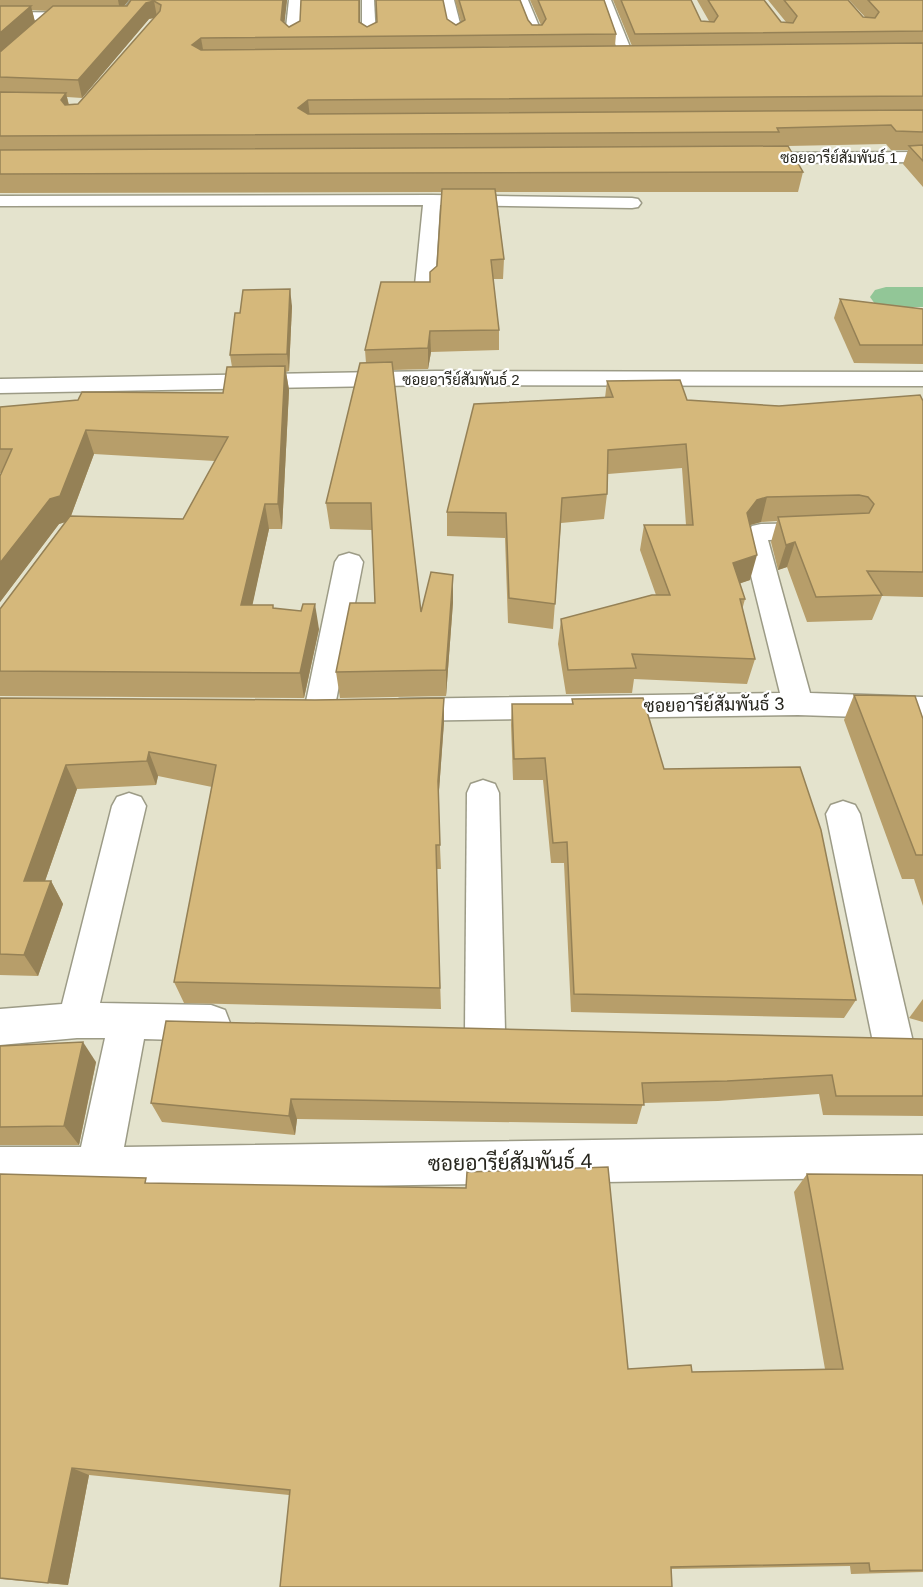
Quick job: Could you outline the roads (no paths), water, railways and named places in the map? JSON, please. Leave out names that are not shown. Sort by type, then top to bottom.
[{"type":"street","points":[[0,16],[46,22],[79,19],[130,20],[137,0]]},
{"type":"street","points":[[292,38],[295,0]]},
{"type":"street","points":[[368,0],[369,38]]},
{"type":"street","points":[[448,0],[456,35]]},
{"type":"street","points":[[522,0],[536,36]]},
{"type":"street","points":[[605,0],[627,57]]},
{"type":"street","name":"ซอยอารีย์สัมพันธ์ 1","points":[[735,158],[923,157]]},
{"type":"street","points":[[0,201],[432,200],[632,203]]},
{"type":"street","points":[[425,285],[432,200]]},
{"type":"street","name":"ซอยอารีย์สัมพันธ์ 2","points":[[0,386],[436,378],[923,379]]},
{"type":"street","points":[[798,704],[755,539],[761,532],[850,530]]},
{"type":"street","name":"ซอยอารีย์สัมพันธ์ 3","points":[[349,562],[331,711],[798,704],[923,708]]},
{"type":"street","points":[[483,793],[485,1031]]},
{"type":"street","points":[[77,1020],[129,806]]},
{"type":"street","points":[[843,814],[892,1042]]},
{"type":"street","points":[[0,1027],[77,1020],[251,1025]]},
{"type":"street","points":[[98,1169],[128,1022]]},
{"type":"street","name":"ซอยอารีย์สัมพันธ์ 4","points":[[0,1168],[98,1169],[923,1156]]},
{"type":"waterway","points":[[886,297],[923,297]]}]
